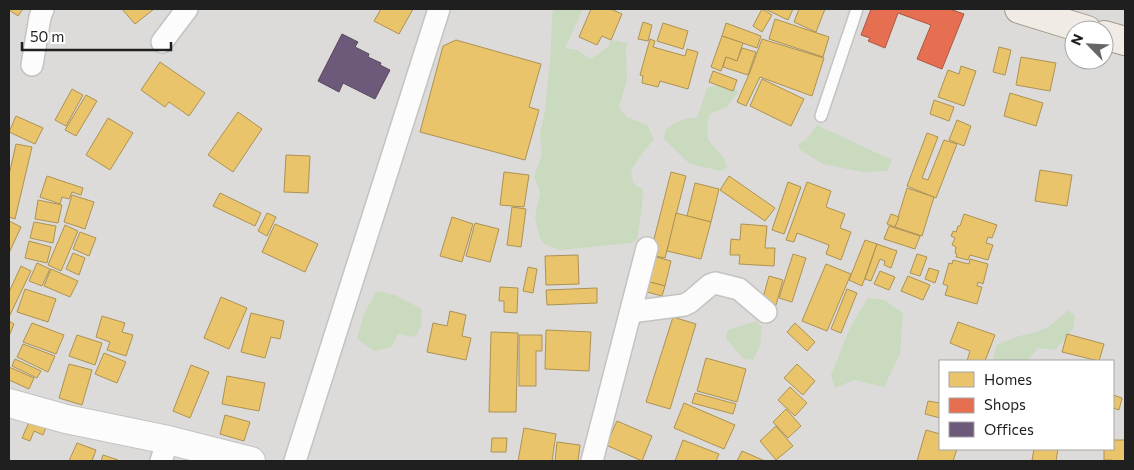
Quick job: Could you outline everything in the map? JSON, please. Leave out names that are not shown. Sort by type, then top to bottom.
[{"type":"main road","points":[[1019,9],[1064,23]]},
{"type":"street","points":[[32,65],[43,9]]},
{"type":"street","points":[[162,42],[187,9]]},
{"type":"street","points":[[294,461],[440,9]]},
{"type":"street","points":[[592,461],[647,248]]},
{"type":"street","points":[[631,312],[684,305],[715,283],[738,289],[766,312]]},
{"type":"street","points":[[9,403],[66,419],[164,451],[251,461]]},
{"type":"lane","points":[[821,116],[856,9]]},
{"type":"shaded area","points":[[9,9],[1125,9],[1125,461],[9,461]]},
{"type":"green space","points":[[554,9],[583,9],[565,48],[577,50],[591,59],[608,47],[611,40],[627,43],[627,80],[619,107],[627,117],[647,125],[654,139],[631,170],[633,183],[643,190],[637,240],[631,243],[560,250],[544,244],[540,239],[535,217],[540,192],[534,176],[542,155],[540,133],[545,112]]},
{"type":"green space","points":[[730,82],[738,92],[727,107],[710,114],[707,123],[708,140],[724,158],[727,168],[721,171],[690,164],[664,139],[665,130],[680,121],[697,118],[707,88]]},
{"type":"green space","points":[[817,125],[892,160],[887,171],[862,172],[823,164],[800,150],[798,145],[806,140]]},
{"type":"green space","points":[[377,291],[395,295],[422,309],[421,326],[415,337],[398,334],[391,347],[375,351],[357,339],[364,313]]},
{"type":"green space","points":[[868,298],[884,300],[903,313],[900,354],[884,387],[854,380],[835,388],[831,375],[850,328]]},
{"type":"green space","points":[[1069,310],[1075,317],[1073,329],[1055,350],[1038,348],[1028,360],[994,360],[993,358],[997,345],[1048,327]]},
{"type":"green space","points":[[756,321],[762,327],[760,345],[753,360],[744,359],[726,339],[728,330]]},
{"type":"building: Homes","points":[[9,9],[23,9],[18,16]]},
{"type":"building: Homes","points":[[122,9],[154,9],[135,24]]},
{"type":"building: Homes","points":[[381,9],[413,9],[399,34],[374,21]]},
{"type":"building: Homes","points":[[591,9],[611,9],[622,14],[611,40],[602,36],[597,45],[579,37]]},
{"type":"building: Homes","points":[[762,9],[772,15],[762,32],[753,26]]},
{"type":"building: Homes","points":[[765,9],[793,9],[788,20]]},
{"type":"building: Homes","points":[[799,9],[825,9],[816,32],[794,22]]},
{"type":"building: Homes","points":[[775,19],[829,37],[823,57],[769,39]]},
{"type":"building: Homes","points":[[643,22],[652,25],[648,41],[638,39]]},
{"type":"building: Homes","points":[[663,23],[688,31],[683,49],[657,41]]},
{"type":"building: Homes","points":[[726,23],[761,36],[757,48],[722,36]]},
{"type":"building: Homes","points":[[722,36],[743,43],[737,61],[726,57],[721,71],[711,67]]},
{"type":"building: Homes","points":[[650,39],[655,41],[653,47],[685,56],[687,49],[698,52],[688,89],[660,81],[658,87],[642,83],[643,76],[640,75]]},
{"type":"building: Homes","points":[[762,39],[824,58],[812,96],[760,77],[746,106],[737,102]]},
{"type":"building: Homes","points":[[456,40],[541,64],[529,107],[539,110],[525,160],[420,132],[443,46]]},
{"type":"building: Homes","points":[[999,47],[1011,50],[1005,75],[993,72]]},
{"type":"building: Homes","points":[[742,48],[756,52],[748,75],[723,67],[726,57],[737,61]]},
{"type":"building: Homes","points":[[1021,57],[1056,63],[1050,91],[1016,85]]},
{"type":"building: Homes","points":[[160,62],[205,93],[189,116],[169,102],[165,107],[141,90]]},
{"type":"building: Homes","points":[[961,66],[976,71],[964,106],[938,97],[948,70],[959,74]]},
{"type":"building: Homes","points":[[713,71],[737,80],[733,91],[709,82]]},
{"type":"building: Homes","points":[[762,79],[804,99],[791,126],[750,106]]},
{"type":"building: Homes","points":[[72,89],[83,95],[66,126],[55,120]]},
{"type":"building: Homes","points":[[1010,93],[1043,103],[1036,126],[1004,116]]},
{"type":"building: Homes","points":[[86,95],[97,101],[76,136],[65,130]]},
{"type":"building: Homes","points":[[934,100],[954,107],[949,121],[930,114]]},
{"type":"building: Homes","points":[[238,112],[262,129],[233,172],[208,155]]},
{"type":"building: Homes","points":[[16,116],[43,128],[35,144],[9,132]]},
{"type":"building: Homes","points":[[108,118],[133,133],[110,170],[86,155]]},
{"type":"building: Homes","points":[[957,120],[971,126],[964,146],[949,140]]},
{"type":"building: Homes","points":[[927,133],[938,137],[922,178],[928,180],[944,140],[957,144],[936,198],[907,186]]},
{"type":"building: Homes","points":[[16,144],[32,147],[15,219],[9,217],[9,175]]},
{"type":"building: Homes","points":[[286,155],[310,156],[308,193],[284,192]]},
{"type":"building: Homes","points":[[1040,170],[1072,175],[1067,206],[1035,201]]},
{"type":"building: Homes","points":[[504,172],[529,175],[524,207],[500,205]]},
{"type":"building: Homes","points":[[671,172],[686,176],[665,258],[650,255]]},
{"type":"building: Homes","points":[[47,176],[83,188],[81,195],[72,192],[69,199],[62,197],[60,204],[40,197]]},
{"type":"building: Homes","points":[[729,176],[775,208],[765,221],[720,190]]},
{"type":"building: Homes","points":[[788,182],[801,187],[784,234],[772,230]]},
{"type":"building: Homes","points":[[807,182],[831,191],[826,207],[845,214],[840,228],[851,232],[841,260],[826,254],[829,245],[797,233],[794,242],[786,240]]},
{"type":"building: Homes","points":[[695,183],[719,189],[711,222],[687,216]]},
{"type":"building: Homes","points":[[907,188],[934,197],[922,236],[895,227]]},
{"type":"building: Homes","points":[[220,193],[261,213],[255,226],[213,206]]},
{"type":"building: Homes","points":[[72,195],[94,202],[85,229],[64,222]]},
{"type":"building: Homes","points":[[38,200],[62,205],[58,223],[35,219]]},
{"type":"building: Homes","points":[[512,207],[526,209],[521,247],[507,245]]},
{"type":"building: Homes","points":[[267,213],[276,217],[267,236],[258,231]]},
{"type":"building: Homes","points":[[676,213],[711,222],[701,259],[667,251]]},
{"type":"building: Homes","points":[[891,214],[899,217],[895,227],[887,224]]},
{"type":"building: Homes","points":[[964,214],[997,225],[992,238],[988,237],[986,243],[993,245],[988,260],[970,255],[968,260],[956,257],[956,247],[952,245],[955,238],[951,236],[953,231],[956,232],[958,226],[960,226]]},
{"type":"building: Homes","points":[[452,217],[473,224],[462,262],[440,256]]},
{"type":"building: Homes","points":[[9,221],[21,227],[9,253]]},
{"type":"building: Homes","points":[[34,222],[56,226],[53,243],[30,238]]},
{"type":"building: Homes","points":[[475,223],[499,229],[490,262],[466,256]]},
{"type":"building: Homes","points":[[275,224],[318,244],[305,272],[262,252]]},
{"type":"building: Homes","points":[[741,224],[767,226],[765,248],[775,248],[774,266],[739,264],[740,255],[730,255],[731,239],[740,240]]},
{"type":"building: Homes","points":[[65,225],[78,231],[61,271],[48,265]]},
{"type":"building: Homes","points":[[889,226],[920,236],[915,249],[884,239]]},
{"type":"building: Homes","points":[[80,232],[96,238],[89,256],[73,249]]},
{"type":"building: Homes","points":[[865,240],[877,244],[862,286],[849,280]]},
{"type":"building: Homes","points":[[29,241],[51,247],[47,263],[25,258]]},
{"type":"building: Homes","points":[[877,244],[897,251],[891,268],[884,265],[885,261],[880,259],[871,281],[865,279]]},
{"type":"building: Homes","points":[[73,253],[85,258],[79,275],[66,269]]},
{"type":"building: Homes","points":[[793,254],[806,258],[792,302],[779,298]]},
{"type":"building: Homes","points":[[917,254],[927,257],[920,276],[910,273]]},
{"type":"building: Homes","points":[[578,255],[579,284],[546,285],[545,256]]},
{"type":"building: Homes","points":[[649,255],[671,261],[665,286],[642,280]]},
{"type":"building: Homes","points":[[970,259],[988,264],[983,284],[978,282],[977,286],[982,287],[977,304],[945,295],[948,286],[943,284],[949,263],[952,264],[953,260],[969,264]]},
{"type":"building: Homes","points":[[37,263],[50,269],[42,286],[29,281]]},
{"type":"building: Homes","points":[[826,264],[851,274],[827,331],[802,321]]},
{"type":"building: Homes","points":[[21,266],[31,271],[9,317],[9,292]]},
{"type":"building: Homes","points":[[528,267],[537,269],[533,293],[523,291]]},
{"type":"building: Homes","points":[[929,268],[939,271],[935,283],[925,279]]},
{"type":"building: Homes","points":[[51,269],[78,281],[70,297],[44,286]]},
{"type":"building: Homes","points":[[880,271],[895,277],[889,290],[874,284]]},
{"type":"building: Homes","points":[[769,276],[783,280],[776,305],[762,301]]},
{"type":"building: Homes","points":[[908,276],[930,285],[923,300],[901,291]]},
{"type":"building: Homes","points":[[650,282],[665,286],[662,296],[647,292]]},
{"type":"building: Homes","points":[[500,287],[518,288],[517,313],[504,312],[504,301],[499,301]]},
{"type":"building: Homes","points":[[597,288],[597,303],[547,305],[546,290]]},
{"type":"building: Homes","points":[[25,289],[56,299],[48,322],[17,312]]},
{"type":"building: Homes","points":[[847,289],[857,293],[841,333],[831,329]]},
{"type":"building: Homes","points":[[221,297],[247,308],[229,349],[204,338]]},
{"type":"building: Homes","points":[[450,311],[466,315],[462,336],[471,338],[466,360],[427,352],[433,323],[447,326]]},
{"type":"building: Homes","points":[[251,313],[284,321],[280,339],[271,337],[265,358],[241,352]]},
{"type":"building: Homes","points":[[102,316],[125,323],[122,332],[133,335],[126,356],[107,350],[110,342],[96,337]]},
{"type":"building: Homes","points":[[673,317],[696,324],[670,409],[646,402]]},
{"type":"building: Homes","points":[[9,321],[14,324],[9,336]]},
{"type":"building: Homes","points":[[958,322],[995,335],[985,360],[967,360],[970,351],[950,343]]},
{"type":"building: Homes","points":[[32,323],[64,335],[56,354],[23,342]]},
{"type":"building: Homes","points":[[795,323],[815,342],[807,351],[787,332]]},
{"type":"building: Homes","points":[[546,330],[591,332],[589,371],[545,369]]},
{"type":"building: Homes","points":[[491,332],[518,333],[516,412],[489,412]]},
{"type":"building: Homes","points":[[1067,334],[1104,344],[1099,360],[1062,352]]},
{"type":"building: Homes","points":[[77,335],[102,343],[95,365],[69,356]]},
{"type":"building: Homes","points":[[519,335],[542,335],[542,351],[536,351],[536,386],[519,386]]},
{"type":"building: Homes","points":[[23,344],[55,356],[48,372],[17,357]]},
{"type":"building: Homes","points":[[104,353],[126,362],[117,383],[95,374]]},
{"type":"building: Homes","points":[[706,358],[746,369],[737,402],[697,391]]},
{"type":"building: Homes","points":[[15,359],[41,371],[37,378],[12,366]]},
{"type":"building: Homes","points":[[69,364],[92,370],[82,405],[59,398]]},
{"type":"building: Homes","points":[[797,364],[815,381],[803,395],[784,378]]},
{"type":"building: Homes","points":[[191,365],[209,372],[190,418],[173,411]]},
{"type":"building: Homes","points":[[9,367],[34,378],[29,389],[9,380]]},
{"type":"building: Homes","points":[[227,376],[265,383],[259,411],[222,404]]},
{"type":"building: Homes","points":[[790,387],[807,403],[795,416],[778,400]]},
{"type":"building: Homes","points":[[695,393],[736,404],[733,414],[692,403]]},
{"type":"building: Homes","points":[[1114,395],[1122,398],[1119,410],[1114,408]]},
{"type":"building: Homes","points":[[928,401],[939,403],[939,418],[925,414]]},
{"type":"building: Homes","points":[[684,403],[735,425],[724,449],[674,428]]},
{"type":"building: Homes","points":[[786,409],[801,426],[788,438],[773,422]]},
{"type":"building: Homes","points":[[225,415],[250,422],[244,441],[220,434]]},
{"type":"building: Homes","points":[[31,418],[47,425],[43,435],[34,431],[30,441],[22,438]]},
{"type":"building: Homes","points":[[617,421],[652,436],[642,461],[606,445]]},
{"type":"building: Homes","points":[[776,426],[793,446],[776,460],[760,441]]},
{"type":"building: Homes","points":[[524,428],[556,434],[552,461],[518,461]]},
{"type":"building: Homes","points":[[926,430],[939,434],[939,450],[957,450],[953,461],[917,461]]},
{"type":"building: Homes","points":[[492,438],[507,438],[506,452],[491,452]]},
{"type":"building: Homes","points":[[683,440],[719,454],[716,461],[675,461]]},
{"type":"building: Homes","points":[[1114,440],[1125,440],[1125,461],[1104,460],[1104,450],[1114,450]]},
{"type":"building: Homes","points":[[557,442],[580,445],[578,461],[555,461]]},
{"type":"building: Homes","points":[[77,443],[96,450],[92,461],[69,461]]},
{"type":"building: Homes","points":[[1034,450],[1058,450],[1056,461],[1032,460]]},
{"type":"building: Homes","points":[[742,451],[765,461],[737,461]]},
{"type":"building: Homes","points":[[103,455],[118,460],[118,461],[101,461]]},
{"type":"building: Shops","points":[[871,9],[950,9],[964,14],[942,69],[917,59],[931,25],[898,13],[885,48],[868,41],[870,38],[861,35]]},
{"type":"building: Offices","points":[[342,34],[358,42],[355,47],[369,54],[368,57],[390,70],[375,99],[343,83],[339,92],[318,81]]}]
